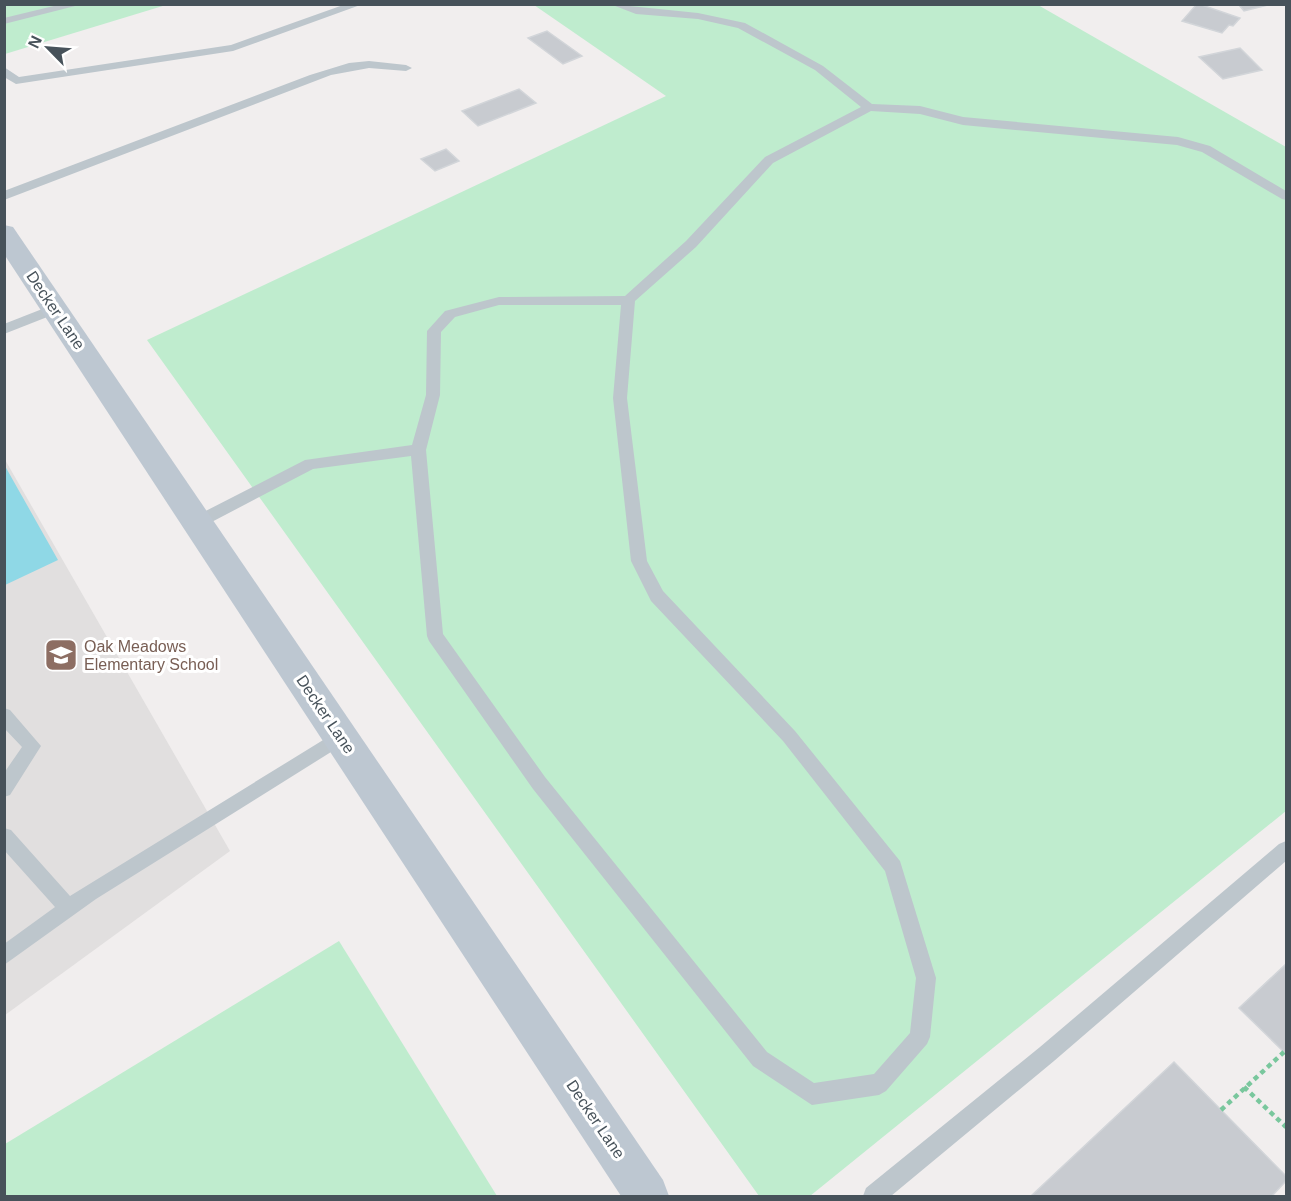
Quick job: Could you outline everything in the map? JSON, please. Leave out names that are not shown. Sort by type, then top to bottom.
[{"type":"main road","name":"Decker Lane","points":[[4,233],[647,1197]]},
{"type":"lane","points":[[4,21],[78,4]]},
{"type":"lane","points":[[4,70],[16,81],[233,48],[358,4]]},
{"type":"lane","points":[[615,4],[636,11],[698,16],[741,26],[819,68],[869,107]]},
{"type":"lane","points":[[4,196],[350,65],[376,63],[406,68]]},
{"type":"lane","points":[[628,300],[620,398],[639,561],[657,596],[789,736],[893,867],[926,978],[920,1037],[879,1084],[812,1094],[760,1059],[539,783],[435,636],[418,450],[433,395],[434,331],[450,314],[499,301],[628,300],[691,244],[769,160],[869,107],[920,110],[963,121],[1178,141],[1206,148],[1287,196]]},
{"type":"lane","points":[[4,329],[55,309]]},
{"type":"lane","points":[[198,522],[310,464],[418,450]]},
{"type":"lane","points":[[4,715],[32,746],[4,789]]},
{"type":"lane","points":[[4,956],[89,892],[341,737]]},
{"type":"lane","points":[[4,836],[68,908]]},
{"type":"lane","points":[[874,1197],[1047,1054],[1287,850]]},
{"type":"path","points":[[1221,1110],[1284,1052]]},
{"type":"path","points":[[1244,1087],[1287,1127]]},
{"type":"shaded area","name":"Oak Meadows Elementary School","points":[[4,458],[230,851],[5,1015],[4,1015]]},
{"type":"green space","points":[[5,5],[166,5],[5,54]]},
{"type":"green space","points":[[534,5],[1038,5],[1286,147],[1286,811],[810,1196],[759,1196],[147,340],[666,96]]},
{"type":"green space","points":[[339,941],[497,1196],[5,1196],[5,1144]]},
{"type":"water","points":[[5,466],[58,560],[4,585]]},
{"type":"building","points":[[1197,4],[1240,18],[1222,33],[1182,21]]},
{"type":"building","points":[[1238,4],[1272,4],[1244,11]]},
{"type":"building","points":[[547,31],[582,56],[563,64],[528,38]]},
{"type":"building","points":[[1240,48],[1262,70],[1223,79],[1199,57]]},
{"type":"building","points":[[519,89],[536,103],[478,126],[462,111]]},
{"type":"building","points":[[446,149],[459,161],[435,171],[421,159]]},
{"type":"building","points":[[1286,964],[1286,1054],[1239,1008]]},
{"type":"building","points":[[1174,1062],[1286,1176],[1286,1181],[1272,1196],[1031,1196]]},
{"type":"place","name":"Oak Meadows Elementary School","points":[[61,655]]}]
